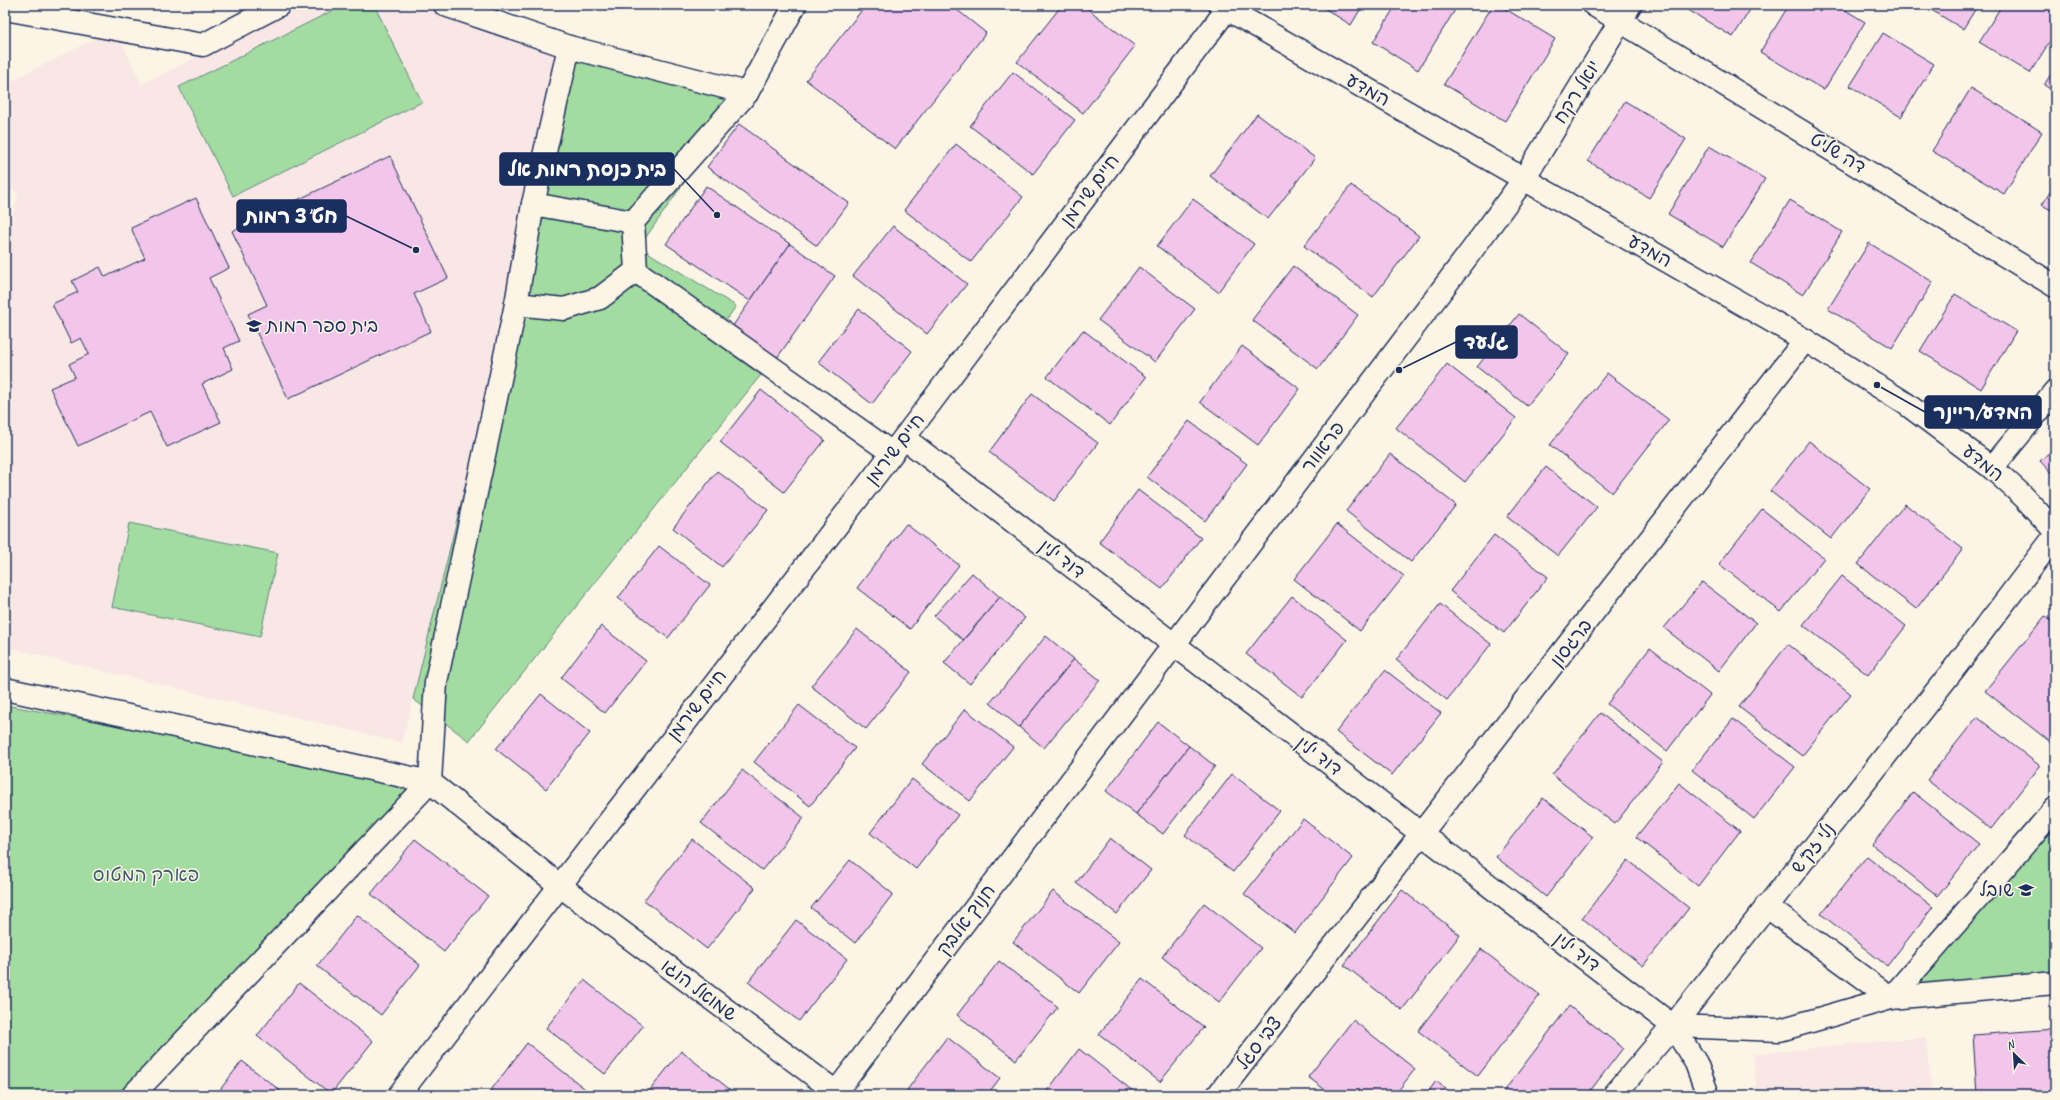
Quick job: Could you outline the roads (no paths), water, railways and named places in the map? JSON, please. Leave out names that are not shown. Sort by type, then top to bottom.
[{"type":"street","points":[[5,9],[203,45],[279,5]]},
{"type":"street","points":[[445,5],[569,47],[747,93]]},
{"type":"street","points":[[516,304],[564,309],[600,298],[636,271],[634,222],[747,93],[794,5]]},
{"type":"street","name":"דה שליט","points":[[1594,5],[1626,13],[2055,286]]},
{"type":"street","name":"המדע","points":[[1224,7],[1805,340],[1905,402],[1992,468],[2024,497],[2055,531]]},
{"type":"street","name":"חיים שירמן","points":[[399,1095],[898,446],[1224,7]]},
{"type":"street","name":"יואל רקח","points":[[1472,250],[1524,179],[1626,13]]},
{"type":"street","points":[[133,1095],[430,782],[436,682],[516,304],[533,204],[569,47]]},
{"type":"street","points":[[533,204],[634,222]]},
{"type":"street","name":"פראוור","points":[[1098,745],[1472,250]]},
{"type":"street","name":"דוד ילין","points":[[636,271],[898,446],[1174,645],[1673,1026],[1696,1063],[1708,1095]]},
{"type":"street","name":"ברגסון","points":[[1299,992],[1805,340]]},
{"type":"street","points":[[1992,468],[2055,391]]},
{"type":"street","name":"נלי זק\"ש","points":[[1614,1095],[1673,1026],[1953,670],[2055,536]]},
{"type":"street","points":[[5,689],[430,782]]},
{"type":"street","name":"חנוך אלבק","points":[[837,1094],[1098,745]]},
{"type":"street","name":"שמואל הוגו","points":[[430,782],[450,796],[559,885],[837,1094]]},
{"type":"street","points":[[1891,998],[2055,809]]},
{"type":"street","points":[[1766,906],[1891,998]]},
{"type":"street","points":[[1673,1026],[1780,1030],[1891,998],[2055,983]]},
{"type":"street","name":"צבי סגל","points":[[1218,1095],[1299,992]]},
{"type":"place","name":"בית כנסת רמות אל","points":[[717,215]]},
{"type":"place","name":"חט''צ רמות","points":[[416,250]]},
{"type":"place","name":"בית ספר רמות","points":[[254,326]]},
{"type":"place","name":"גלעד","points":[[1399,370]]},
{"type":"place","name":"המדע/ריינר","points":[[1877,385]]},
{"type":"place","name":"שובל","points":[[2026,890]]},
{"type":"park label","name":"פארק המטוס","points":[[146,875]]}]
